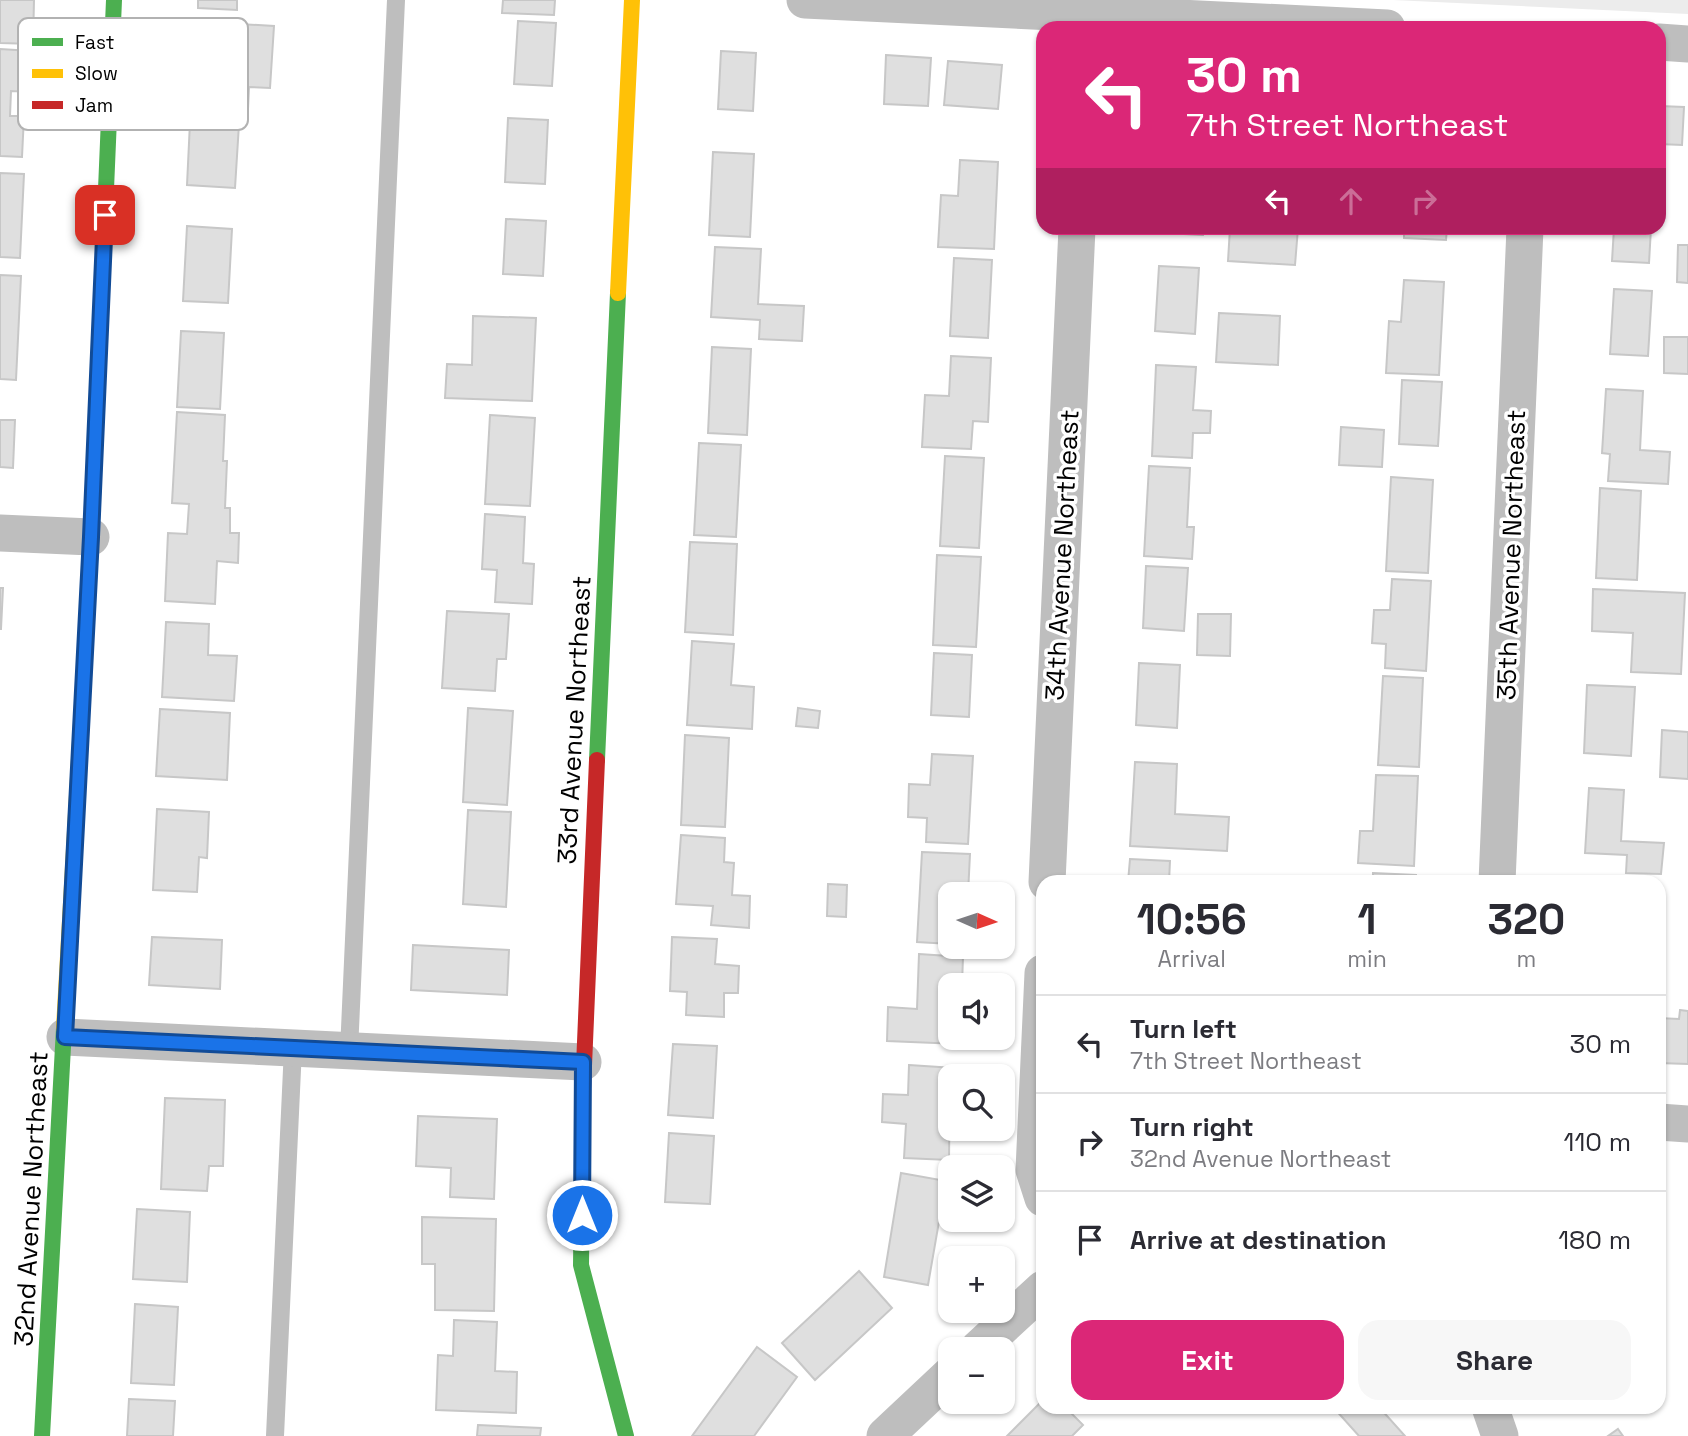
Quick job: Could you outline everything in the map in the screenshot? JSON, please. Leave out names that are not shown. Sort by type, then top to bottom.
[{"type":"street","name":"32nd Avenue Northeast","points":[[113,18],[114,0]]},
{"type":"street","name":"33rd Avenue Northeast","points":[[626,1436],[581,1265],[583,1062],[632,0]]},
{"type":"street","points":[[805,0],[1087,21]]},
{"type":"street","points":[[1666,43],[1688,44]]},
{"type":"street","name":"32nd Avenue Northeast","points":[[42,1436],[91,537],[108,130]]},
{"type":"street","name":"34th Avenue Northeast","points":[[1047,875],[1077,235]]},
{"type":"street","name":"35th Avenue Northeast","points":[[1497,875],[1525,235]]},
{"type":"street","points":[[0,533],[91,537]]},
{"type":"street","points":[[65,1037],[583,1062]]},
{"type":"street","points":[[1666,1122],[1688,1124]]},
{"type":"street","points":[[1036,1126],[1036,1176]]},
{"type":"street","points":[[991,1337],[1036,1295]]},
{"type":"street","points":[[885,1436],[938,1386]]},
{"type":"street","points":[[1492,1414],[1500,1436]]},
{"type":"lane","points":[[349,1051],[396,0]]},
{"type":"lane","points":[[275,1436],[293,1048]]},
{"type":"shaded area","points":[[1393,0],[1688,0],[1688,14]]},
{"type":"building","points":[[0,0],[34,0],[34,18],[18,18],[18,44],[0,43]]},
{"type":"building","points":[[198,0],[237,0],[237,10],[198,8]]},
{"type":"building","points":[[503,0],[555,0],[554,15],[502,13]]},
{"type":"building","points":[[518,21],[556,23],[552,86],[514,84]]},
{"type":"building","points":[[248,24],[274,26],[270,88],[249,87],[248,109]]},
{"type":"building","points":[[0,49],[18,50],[18,91],[11,91],[10,116],[18,116],[18,130],[23,130],[22,157],[0,156]]},
{"type":"building","points":[[721,51],[756,53],[753,111],[718,109]]},
{"type":"building","points":[[886,55],[931,58],[928,106],[884,104]]},
{"type":"building","points":[[948,61],[1002,65],[998,109],[944,105]]},
{"type":"building","points":[[1666,106],[1684,107],[1682,145],[1666,144]]},
{"type":"building","points":[[508,118],[548,120],[545,184],[505,182]]},
{"type":"building","points":[[190,130],[239,130],[235,188],[187,185]]},
{"type":"building","points":[[713,152],[754,154],[750,237],[709,235]]},
{"type":"building","points":[[960,160],[998,162],[994,249],[938,247],[941,195],[958,196]]},
{"type":"building","points":[[0,173],[24,174],[20,258],[0,257]]},
{"type":"building","points":[[506,219],[546,221],[543,276],[503,274]]},
{"type":"building","points":[[187,226],[232,229],[228,303],[183,301]]},
{"type":"building","points":[[1230,235],[1297,235],[1295,265],[1228,261]]},
{"type":"building","points":[[1404,235],[1446,235],[1446,240],[1404,238]]},
{"type":"building","points":[[1614,235],[1651,235],[1649,263],[1612,261]]},
{"type":"building","points":[[1678,245],[1688,245],[1688,283],[1677,282]]},
{"type":"building","points":[[715,247],[761,249],[758,304],[804,306],[802,341],[759,339],[760,320],[711,317]]},
{"type":"building","points":[[954,258],[992,260],[988,338],[950,336]]},
{"type":"building","points":[[1159,266],[1199,268],[1195,334],[1155,331]]},
{"type":"building","points":[[0,275],[21,276],[16,380],[0,379]]},
{"type":"building","points":[[1404,280],[1444,282],[1439,375],[1386,373],[1389,321],[1401,322]]},
{"type":"building","points":[[1614,289],[1652,291],[1648,356],[1610,354]]},
{"type":"building","points":[[1219,313],[1280,316],[1278,365],[1216,362]]},
{"type":"building","points":[[473,316],[536,318],[532,401],[445,398],[447,364],[472,365]]},
{"type":"building","points":[[181,331],[224,333],[220,409],[177,407]]},
{"type":"building","points":[[1664,337],[1688,337],[1688,374],[1664,373]]},
{"type":"building","points":[[712,347],[751,349],[747,435],[708,433]]},
{"type":"building","points":[[951,356],[991,358],[988,422],[973,421],[971,449],[922,447],[925,395],[949,396]]},
{"type":"building","points":[[1156,365],[1196,367],[1193,410],[1211,411],[1210,433],[1193,433],[1192,458],[1152,456]]},
{"type":"building","points":[[1402,380],[1442,382],[1438,446],[1399,444]]},
{"type":"building","points":[[1606,389],[1643,391],[1640,450],[1670,452],[1668,484],[1608,481],[1610,454],[1602,453]]},
{"type":"building","points":[[177,412],[225,415],[225,508],[230,508],[230,533],[239,533],[238,563],[217,561],[215,604],[165,601],[168,533],[187,534],[189,504],[172,503]]},
{"type":"building","points":[[490,415],[535,418],[530,506],[485,504]]},
{"type":"building","points":[[0,420],[15,420],[13,468],[0,467]]},
{"type":"building","points":[[1341,427],[1384,430],[1382,467],[1339,465]]},
{"type":"building","points":[[699,443],[741,445],[736,537],[694,535]]},
{"type":"building","points":[[945,456],[984,458],[979,548],[940,546]]},
{"type":"building","points":[[1149,466],[1190,468],[1187,527],[1194,527],[1192,559],[1144,556]]},
{"type":"building","points":[[1391,477],[1433,480],[1428,573],[1386,571]]},
{"type":"building","points":[[1600,488],[1641,491],[1637,580],[1596,578]]},
{"type":"building","points":[[485,514],[525,517],[523,563],[534,564],[532,604],[495,602],[497,570],[482,569]]},
{"type":"building","points":[[690,542],[737,544],[733,635],[685,632]]},
{"type":"building","points":[[937,555],[981,557],[976,647],[933,645]]},
{"type":"building","points":[[1146,566],[1188,568],[1184,631],[1143,628]]},
{"type":"building","points":[[1392,579],[1431,581],[1426,671],[1385,668],[1386,644],[1372,643],[1374,610],[1390,610]]},
{"type":"building","points":[[0,588],[3,588],[1,629],[0,629]]},
{"type":"building","points":[[1593,589],[1685,593],[1681,674],[1631,672],[1633,633],[1592,631]]},
{"type":"building","points":[[447,611],[509,614],[506,659],[497,659],[495,691],[442,688]]},
{"type":"building","points":[[1198,614],[1231,614],[1230,656],[1197,655]]},
{"type":"building","points":[[166,622],[209,624],[208,655],[237,656],[234,701],[162,697]]},
{"type":"building","points":[[692,641],[734,644],[731,685],[754,687],[752,729],[687,725]]},
{"type":"building","points":[[934,653],[972,655],[969,717],[931,715]]},
{"type":"building","points":[[1139,663],[1180,665],[1177,728],[1136,725]]},
{"type":"building","points":[[1383,676],[1423,678],[1419,767],[1378,765]]},
{"type":"building","points":[[1587,685],[1635,687],[1631,756],[1584,753]]},
{"type":"building","points":[[468,708],[513,711],[507,805],[463,802]]},
{"type":"building","points":[[798,708],[820,711],[818,728],[796,726]]},
{"type":"building","points":[[160,709],[230,713],[227,780],[156,776]]},
{"type":"building","points":[[1662,730],[1688,732],[1688,779],[1660,777]]},
{"type":"building","points":[[685,735],[729,738],[725,827],[681,825]]},
{"type":"building","points":[[932,754],[973,756],[968,844],[926,842],[927,818],[908,817],[909,784],[930,785]]},
{"type":"building","points":[[1135,762],[1177,764],[1175,814],[1229,817],[1227,851],[1130,846]]},
{"type":"building","points":[[1376,775],[1418,776],[1414,866],[1358,863],[1360,831],[1373,831]]},
{"type":"building","points":[[1589,788],[1624,790],[1621,841],[1664,843],[1661,874],[1626,873],[1627,855],[1585,853]]},
{"type":"building","points":[[157,809],[209,812],[207,858],[199,857],[197,892],[153,890]]},
{"type":"building","points":[[468,810],[511,812],[506,907],[463,904]]},
{"type":"building","points":[[681,835],[725,838],[724,862],[734,863],[732,895],[750,896],[749,928],[711,925],[713,906],[676,904]]},
{"type":"building","points":[[922,852],[970,854],[969,882],[938,882],[938,943],[917,942]]},
{"type":"building","points":[[1130,859],[1170,861],[1169,875],[1129,875]]},
{"type":"building","points":[[1373,873],[1416,875],[1373,875]]},
{"type":"building","points":[[828,884],[847,885],[846,917],[827,916]]},
{"type":"building","points":[[152,937],[222,940],[220,989],[149,985]]},
{"type":"building","points":[[672,937],[717,939],[715,964],[739,966],[738,993],[724,993],[724,1017],[686,1015],[687,992],[670,991]]},
{"type":"building","points":[[413,945],[509,950],[507,995],[411,990]]},
{"type":"building","points":[[919,954],[938,955],[938,959],[963,959],[962,973],[938,973],[938,1043],[887,1041],[888,1007],[917,1009]]},
{"type":"building","points":[[1680,1010],[1688,1011],[1688,1064],[1666,1063],[1666,1018],[1679,1019]]},
{"type":"building","points":[[673,1044],[717,1046],[713,1118],[668,1115]]},
{"type":"building","points":[[909,1065],[938,1067],[938,1141],[949,1141],[949,1155],[938,1155],[938,1160],[904,1158],[906,1124],[882,1122],[883,1094],[908,1095]]},
{"type":"building","points":[[165,1098],[225,1100],[223,1166],[209,1166],[207,1191],[161,1189]]},
{"type":"building","points":[[418,1116],[497,1119],[494,1199],[450,1197],[451,1168],[416,1166]]},
{"type":"building","points":[[669,1133],[714,1136],[710,1204],[665,1202]]},
{"type":"building","points":[[901,1173],[938,1180],[938,1227],[928,1285],[884,1277]]},
{"type":"building","points":[[137,1209],[190,1212],[187,1282],[133,1279]]},
{"type":"building","points":[[422,1217],[496,1219],[494,1311],[435,1310],[435,1264],[422,1264]]},
{"type":"building","points":[[859,1271],[892,1308],[815,1380],[782,1343]]},
{"type":"building","points":[[135,1304],[178,1307],[174,1385],[131,1383]]},
{"type":"building","points":[[454,1320],[497,1322],[495,1371],[517,1372],[516,1413],[436,1410],[438,1355],[453,1356]]},
{"type":"building","points":[[757,1347],[797,1377],[754,1436],[692,1436]]},
{"type":"building","points":[[129,1399],[175,1401],[173,1436],[127,1436]]},
{"type":"building","points":[[1036,1407],[1036,1414],[1072,1414],[1083,1425],[1072,1436],[1007,1436]]},
{"type":"building","points":[[1339,1414],[1385,1414],[1405,1436],[1359,1436]]},
{"type":"building","points":[[478,1425],[541,1428],[540,1436],[477,1436]]},
{"type":"building","points":[[1618,1429],[1623,1436],[1608,1436]]},
{"type":"traffic: fast","points":[[113,18],[114,0]]},
{"type":"traffic: fast","points":[[91,544],[109,130]]},
{"type":"traffic: fast","points":[[597,760],[618,293]]},
{"type":"traffic: fast","points":[[42,1436],[64,1028]]},
{"type":"traffic: fast","points":[[583,1089],[581,1265],[626,1436]]},
{"type":"traffic: slow","points":[[618,293],[632,0]]},
{"type":"traffic: slow","points":[[64,1028],[91,544]]},
{"type":"traffic: jam","points":[[583,1089],[597,760]]},
{"type":"route","points":[[105,215],[65,1037],[583,1062],[582,1215]]}]
